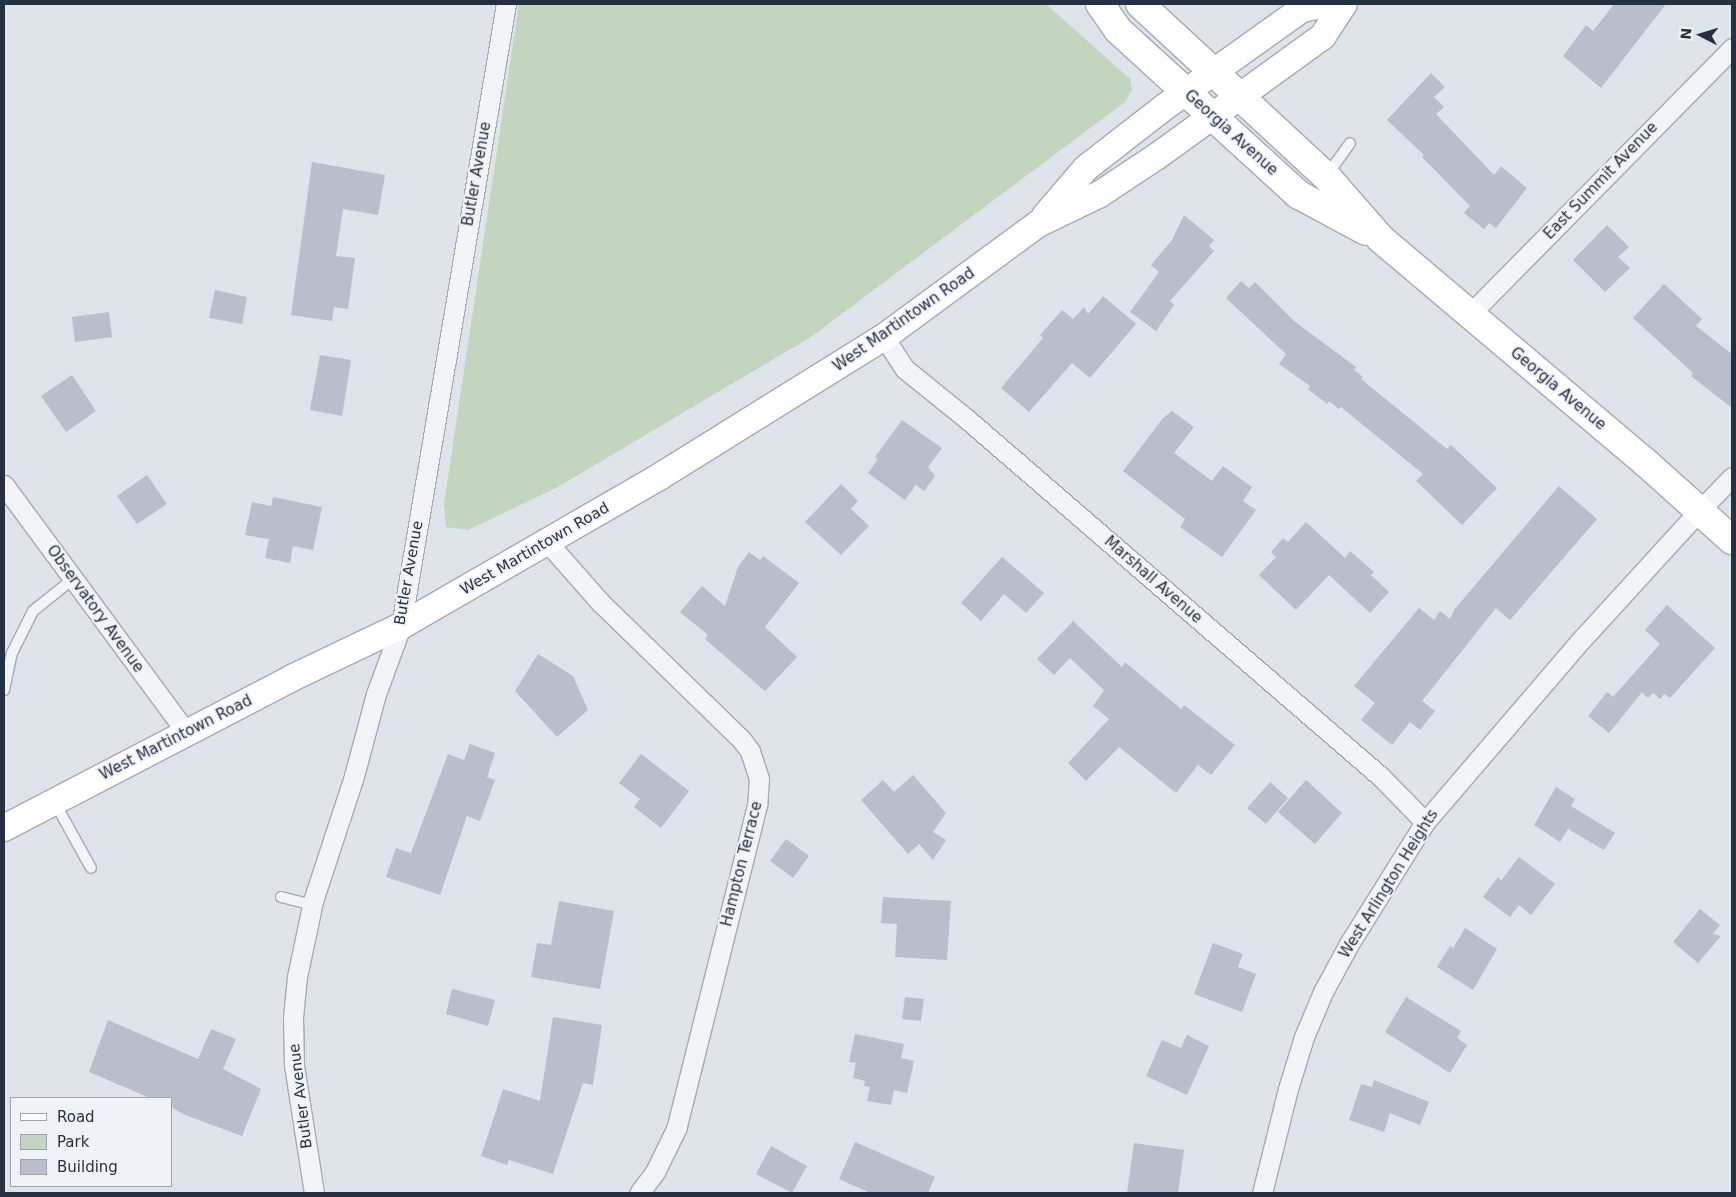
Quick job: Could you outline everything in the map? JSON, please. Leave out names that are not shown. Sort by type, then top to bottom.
[{"type":"main road","name":"Georgia Avenue","points":[[1100,4],[1118,30],[1299,195],[1381,239]]},
{"type":"main road","name":"Georgia Avenue","points":[[1140,4],[1326,176],[1381,239],[1645,462],[1732,540]]},
{"type":"main road","name":"West Martintown Road","points":[[1038,224],[1086,168],[1186,91],[1302,9],[1326,4]]},
{"type":"main road","name":"West Martintown Road","points":[[4,828],[292,678],[401,626],[548,543],[659,477],[884,337],[1038,224],[1100,194],[1156,157],[1322,36],[1344,4]]},
{"type":"street","name":"Butler Avenue","points":[[314,1193],[294,1065],[293,1017],[297,977],[312,904],[332,838],[354,776],[376,694],[401,626],[506,4]]},
{"type":"street","name":"East Summit Avenue","points":[[1469,315],[1732,48]]},
{"type":"street","name":"Marshall Avenue","points":[[884,337],[905,369],[968,420],[1380,776],[1425,822]]},
{"type":"street","name":"West Arlington Heights","points":[[1262,1193],[1288,1089],[1304,1037],[1323,992],[1349,944],[1425,822],[1582,640],[1699,510],[1732,477]]},
{"type":"street","name":"Observatory Avenue","points":[[4,485],[186,732]]},
{"type":"street","name":"Hampton Terrace","points":[[548,543],[600,602],[741,739],[750,751],[759,778],[757,805],[677,1127],[655,1172],[639,1193]]},
{"type":"lane","points":[[1326,176],[1350,143]]},
{"type":"lane","points":[[4,690],[12,653],[33,611],[73,579]]},
{"type":"lane","points":[[54,801],[90,868]]},
{"type":"lane","points":[[281,897],[312,904]]},
{"type":"green space","points":[[519,4],[1046,4],[1130,79],[1132,90],[1125,102],[811,337],[556,488],[468,530],[446,527],[444,504]]},
{"type":"building","points":[[1614,4],[1666,4],[1601,88],[1563,56],[1586,25],[1593,31]]},
{"type":"building","points":[[1431,73],[1445,87],[1434,97],[1444,107],[1436,114],[1494,175],[1501,166],[1527,188],[1496,228],[1489,223],[1484,229],[1464,213],[1470,206],[1422,157],[1424,155],[1387,120]]},
{"type":"building","points":[[312,162],[385,175],[378,215],[343,209],[336,256],[355,258],[348,309],[334,307],[332,321],[291,315]]},
{"type":"building","points":[[1184,215],[1214,240],[1209,246],[1214,251],[1170,301],[1174,305],[1156,331],[1130,312],[1159,272],[1151,265],[1172,240]]},
{"type":"building","points":[[1607,225],[1629,247],[1618,257],[1630,268],[1605,292],[1573,260]]},
{"type":"building","points":[[1241,281],[1249,288],[1255,282],[1294,321],[1356,367],[1354,370],[1363,377],[1361,379],[1447,449],[1451,445],[1497,488],[1462,525],[1416,481],[1423,474],[1341,407],[1339,409],[1329,401],[1327,404],[1308,389],[1310,386],[1279,364],[1286,354],[1226,298]]},
{"type":"building","points":[[1664,284],[1702,319],[1696,326],[1732,354],[1732,408],[1691,376],[1693,373],[1633,318]]},
{"type":"building","points":[[215,290],[247,297],[242,324],[209,318]]},
{"type":"building","points":[[1103,296],[1136,324],[1090,378],[1072,363],[1029,412],[1001,388],[1043,338],[1040,335],[1062,310],[1073,319],[1084,307],[1088,314]]},
{"type":"building","points":[[109,312],[112,337],[75,342],[72,317]]},
{"type":"building","points":[[320,355],[351,360],[342,416],[310,410]]},
{"type":"building","points":[[72,375],[96,411],[66,432],[41,396]]},
{"type":"building","points":[[1172,411],[1194,427],[1174,453],[1212,481],[1223,466],[1252,487],[1243,501],[1256,510],[1222,557],[1180,527],[1185,519],[1123,471],[1163,418]]},
{"type":"building","points":[[902,420],[942,448],[928,467],[935,476],[924,491],[916,485],[905,500],[868,473],[878,459],[875,457]]},
{"type":"building","points":[[147,475],[167,504],[137,524],[117,496]]},
{"type":"building","points":[[841,484],[858,501],[851,509],[869,526],[841,555],[805,522]]},
{"type":"building","points":[[1559,486],[1597,519],[1510,620],[1496,608],[1422,701],[1435,711],[1420,730],[1410,722],[1392,745],[1361,720],[1375,703],[1354,686],[1419,608],[1434,620],[1440,611],[1450,619],[1454,610]]},
{"type":"building","points":[[273,497],[322,507],[313,550],[293,546],[290,563],[265,558],[269,539],[245,535],[252,502],[271,506]]},
{"type":"building","points":[[1306,522],[1345,558],[1350,551],[1374,572],[1371,575],[1389,592],[1370,613],[1329,575],[1296,610],[1259,575],[1276,557],[1271,552],[1283,538],[1288,542]]},
{"type":"building","points":[[749,552],[760,560],[763,556],[799,583],[765,627],[797,657],[765,691],[705,639],[708,635],[680,612],[702,586],[725,606],[738,567]]},
{"type":"building","points":[[1002,557],[1044,593],[1026,613],[1004,594],[981,621],[961,603]]},
{"type":"building","points":[[1667,605],[1715,648],[1670,698],[1664,694],[1660,699],[1653,693],[1648,698],[1642,692],[1609,733],[1588,716],[1607,692],[1613,697],[1660,644],[1645,630]]},
{"type":"building","points":[[1073,621],[1122,667],[1125,662],[1181,709],[1184,705],[1235,745],[1211,775],[1198,765],[1176,793],[1119,747],[1086,781],[1068,763],[1109,719],[1093,706],[1104,690],[1070,658],[1054,675],[1037,659]]},
{"type":"building","points":[[538,654],[573,676],[588,710],[557,737],[515,691]]},
{"type":"building","points":[[470,744],[495,753],[487,777],[495,780],[480,821],[467,816],[440,895],[386,877],[396,848],[411,853],[448,754],[464,760]]},
{"type":"building","points":[[641,754],[689,791],[661,828],[634,807],[640,799],[619,783]]},
{"type":"building","points":[[913,775],[946,813],[933,832],[946,840],[933,860],[919,844],[908,854],[861,800],[883,780],[894,792]]},
{"type":"building","points":[[1306,780],[1342,813],[1315,844],[1278,812]]},
{"type":"building","points":[[1270,782],[1288,798],[1266,824],[1247,808]]},
{"type":"building","points":[[1556,787],[1575,799],[1571,806],[1615,833],[1604,850],[1568,829],[1560,842],[1534,825]]},
{"type":"building","points":[[786,839],[809,856],[793,878],[770,861]]},
{"type":"building","points":[[1519,857],[1555,884],[1531,915],[1519,905],[1510,917],[1483,897],[1498,877],[1501,881]]},
{"type":"building","points":[[883,897],[951,901],[947,960],[895,957],[897,924],[881,923]]},
{"type":"building","points":[[559,901],[614,911],[600,989],[531,977],[537,943],[551,945]]},
{"type":"building","points":[[1700,909],[1720,925],[1713,934],[1721,936],[1698,963],[1673,942]]},
{"type":"building","points":[[1465,928],[1497,949],[1473,990],[1437,967],[1450,946],[1453,948]]},
{"type":"building","points":[[1213,943],[1243,954],[1238,967],[1256,974],[1242,1012],[1194,994]]},
{"type":"building","points":[[452,989],[495,1000],[488,1026],[446,1014]]},
{"type":"building","points":[[905,997],[924,999],[921,1021],[902,1019]]},
{"type":"building","points":[[1406,997],[1461,1031],[1457,1038],[1467,1045],[1450,1073],[1385,1032]]},
{"type":"building","points":[[553,1017],[602,1025],[593,1085],[583,1083],[553,1174],[509,1160],[507,1165],[481,1156],[503,1089],[540,1101]]},
{"type":"building","points":[[108,1020],[198,1059],[211,1029],[236,1039],[223,1069],[261,1089],[242,1136],[185,1115],[172,1108],[172,1097],[148,1097],[89,1072]]},
{"type":"building","points":[[855,1034],[904,1044],[901,1058],[914,1061],[907,1093],[894,1090],[891,1105],[867,1101],[870,1087],[864,1086],[865,1081],[853,1078],[856,1063],[849,1062]]},
{"type":"building","points":[[1187,1035],[1209,1046],[1187,1095],[1146,1076],[1162,1040],[1181,1048]]},
{"type":"building","points":[[1374,1080],[1429,1102],[1420,1125],[1390,1113],[1384,1132],[1349,1120],[1361,1084],[1372,1087]]},
{"type":"building","points":[[855,1142],[935,1177],[928,1193],[870,1193],[839,1179]]},
{"type":"building","points":[[1134,1143],[1184,1150],[1178,1193],[1127,1193]]},
{"type":"building","points":[[771,1146],[807,1166],[792,1193],[756,1174]]}]
